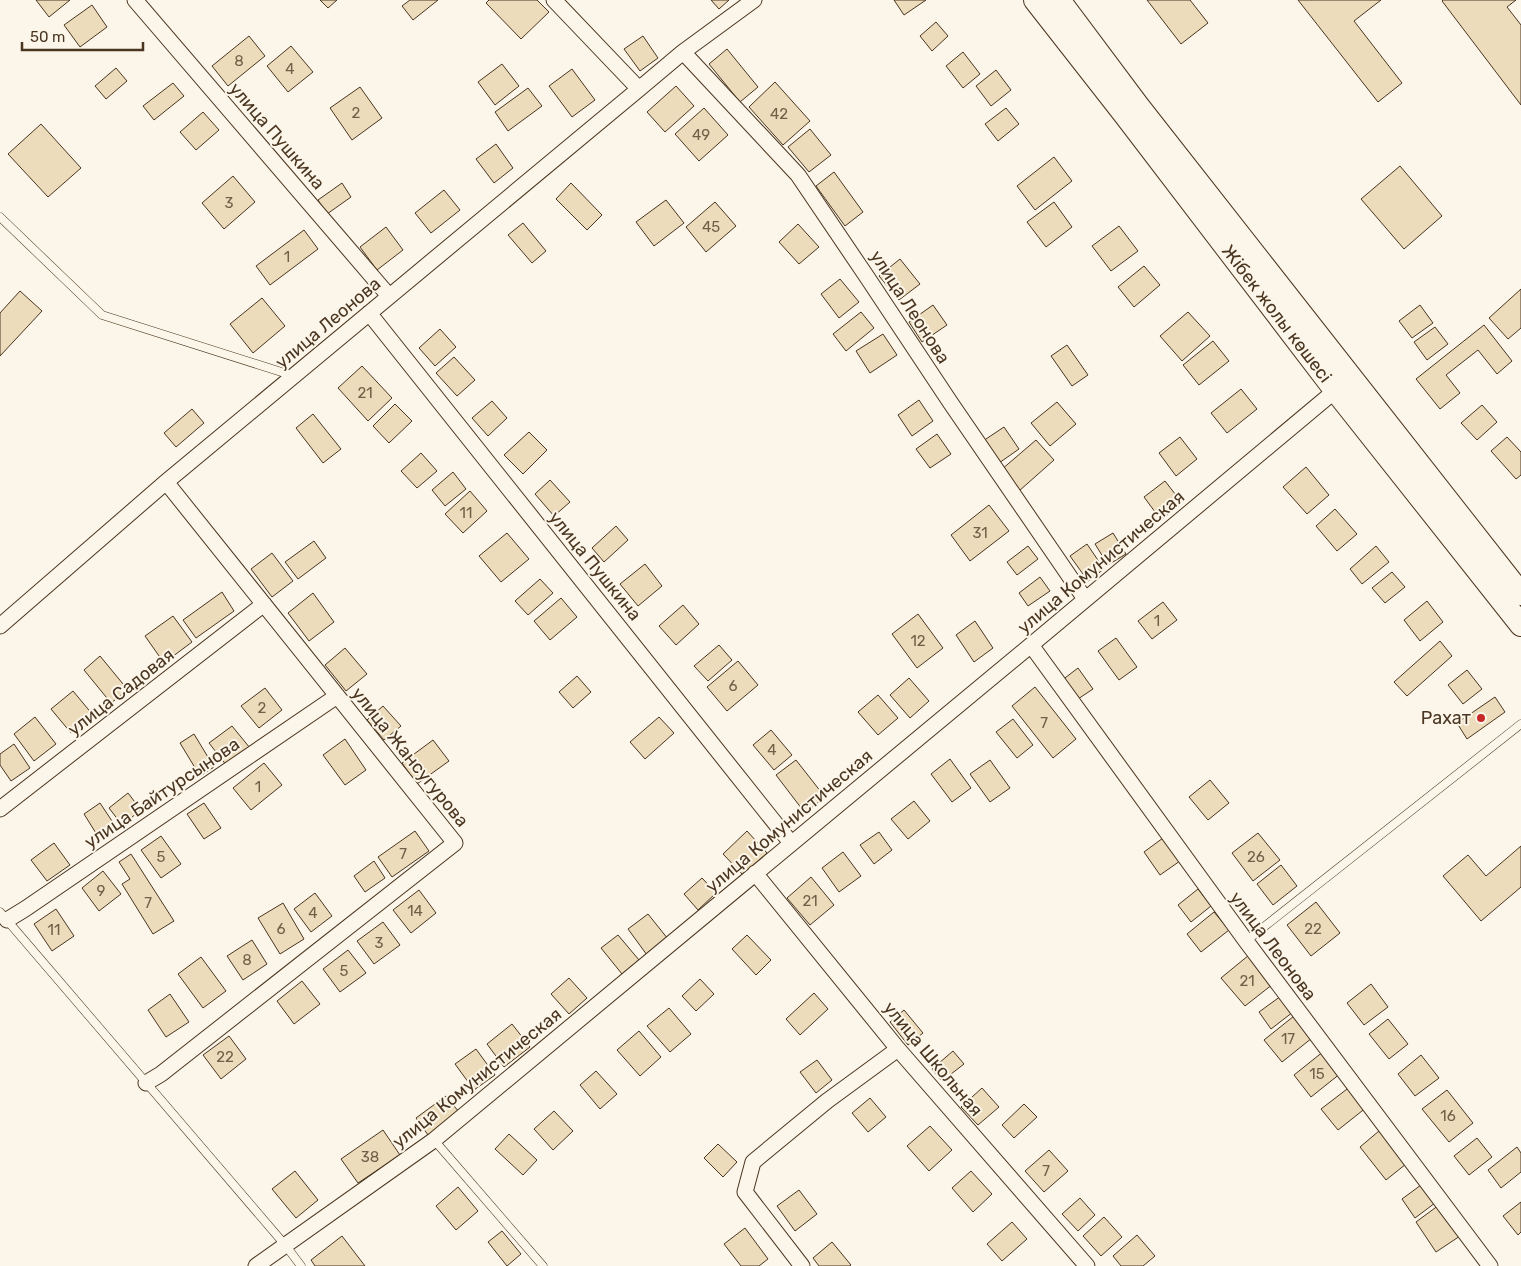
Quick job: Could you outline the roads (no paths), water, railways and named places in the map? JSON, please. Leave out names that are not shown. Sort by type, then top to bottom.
[{"type":"main road","name":"Жібек жолы көшесі","points":[[1035,0],[1343,384],[1521,594]]},
{"type":"main road","name":"Жібек жолы көшесі","points":[[1059,0],[1521,624]]},
{"type":"street","name":"улица Пушкина","points":[[135,0],[389,296]]},
{"type":"street","points":[[554,0],[639,89]]},
{"type":"street","name":"улица Леонова","points":[[0,626],[166,482],[389,296],[684,52],[754,0]]},
{"type":"street","name":"улица Леонова","points":[[684,52],[798,175],[1085,599]]},
{"type":"street","name":"улица Пушкина","points":[[369,313],[791,843]]},
{"type":"street","name":"улица Комунистическая","points":[[256,1266],[434,1140],[1032,645],[1343,384]]},
{"type":"street","name":"улица Жансугурова","points":[[146,1083],[161,1074],[455,843],[166,482]]},
{"type":"street","name":"улица Садовая","points":[[0,809],[264,604]]},
{"type":"street","name":"улица Леонова","points":[[1032,645],[1246,941],[1490,1266]]},
{"type":"street","name":"улица Байтурсынова","points":[[3,916],[25,909],[338,696]]},
{"type":"street","name":"улица Школьная","points":[[755,873],[898,1049],[1087,1266]]},
{"type":"street","points":[[802,1266],[744,1192],[753,1162],[827,1101],[898,1049]]},
{"type":"lane","points":[[0,217],[102,315],[294,376]]},
{"type":"lane","points":[[1246,941],[1521,724]]},
{"type":"lane","points":[[3,916],[286,1246],[301,1266]]},
{"type":"lane","points":[[434,1140],[543,1266]]},
{"type":"place","name":"Рахат","points":[[1481,718]]}]
